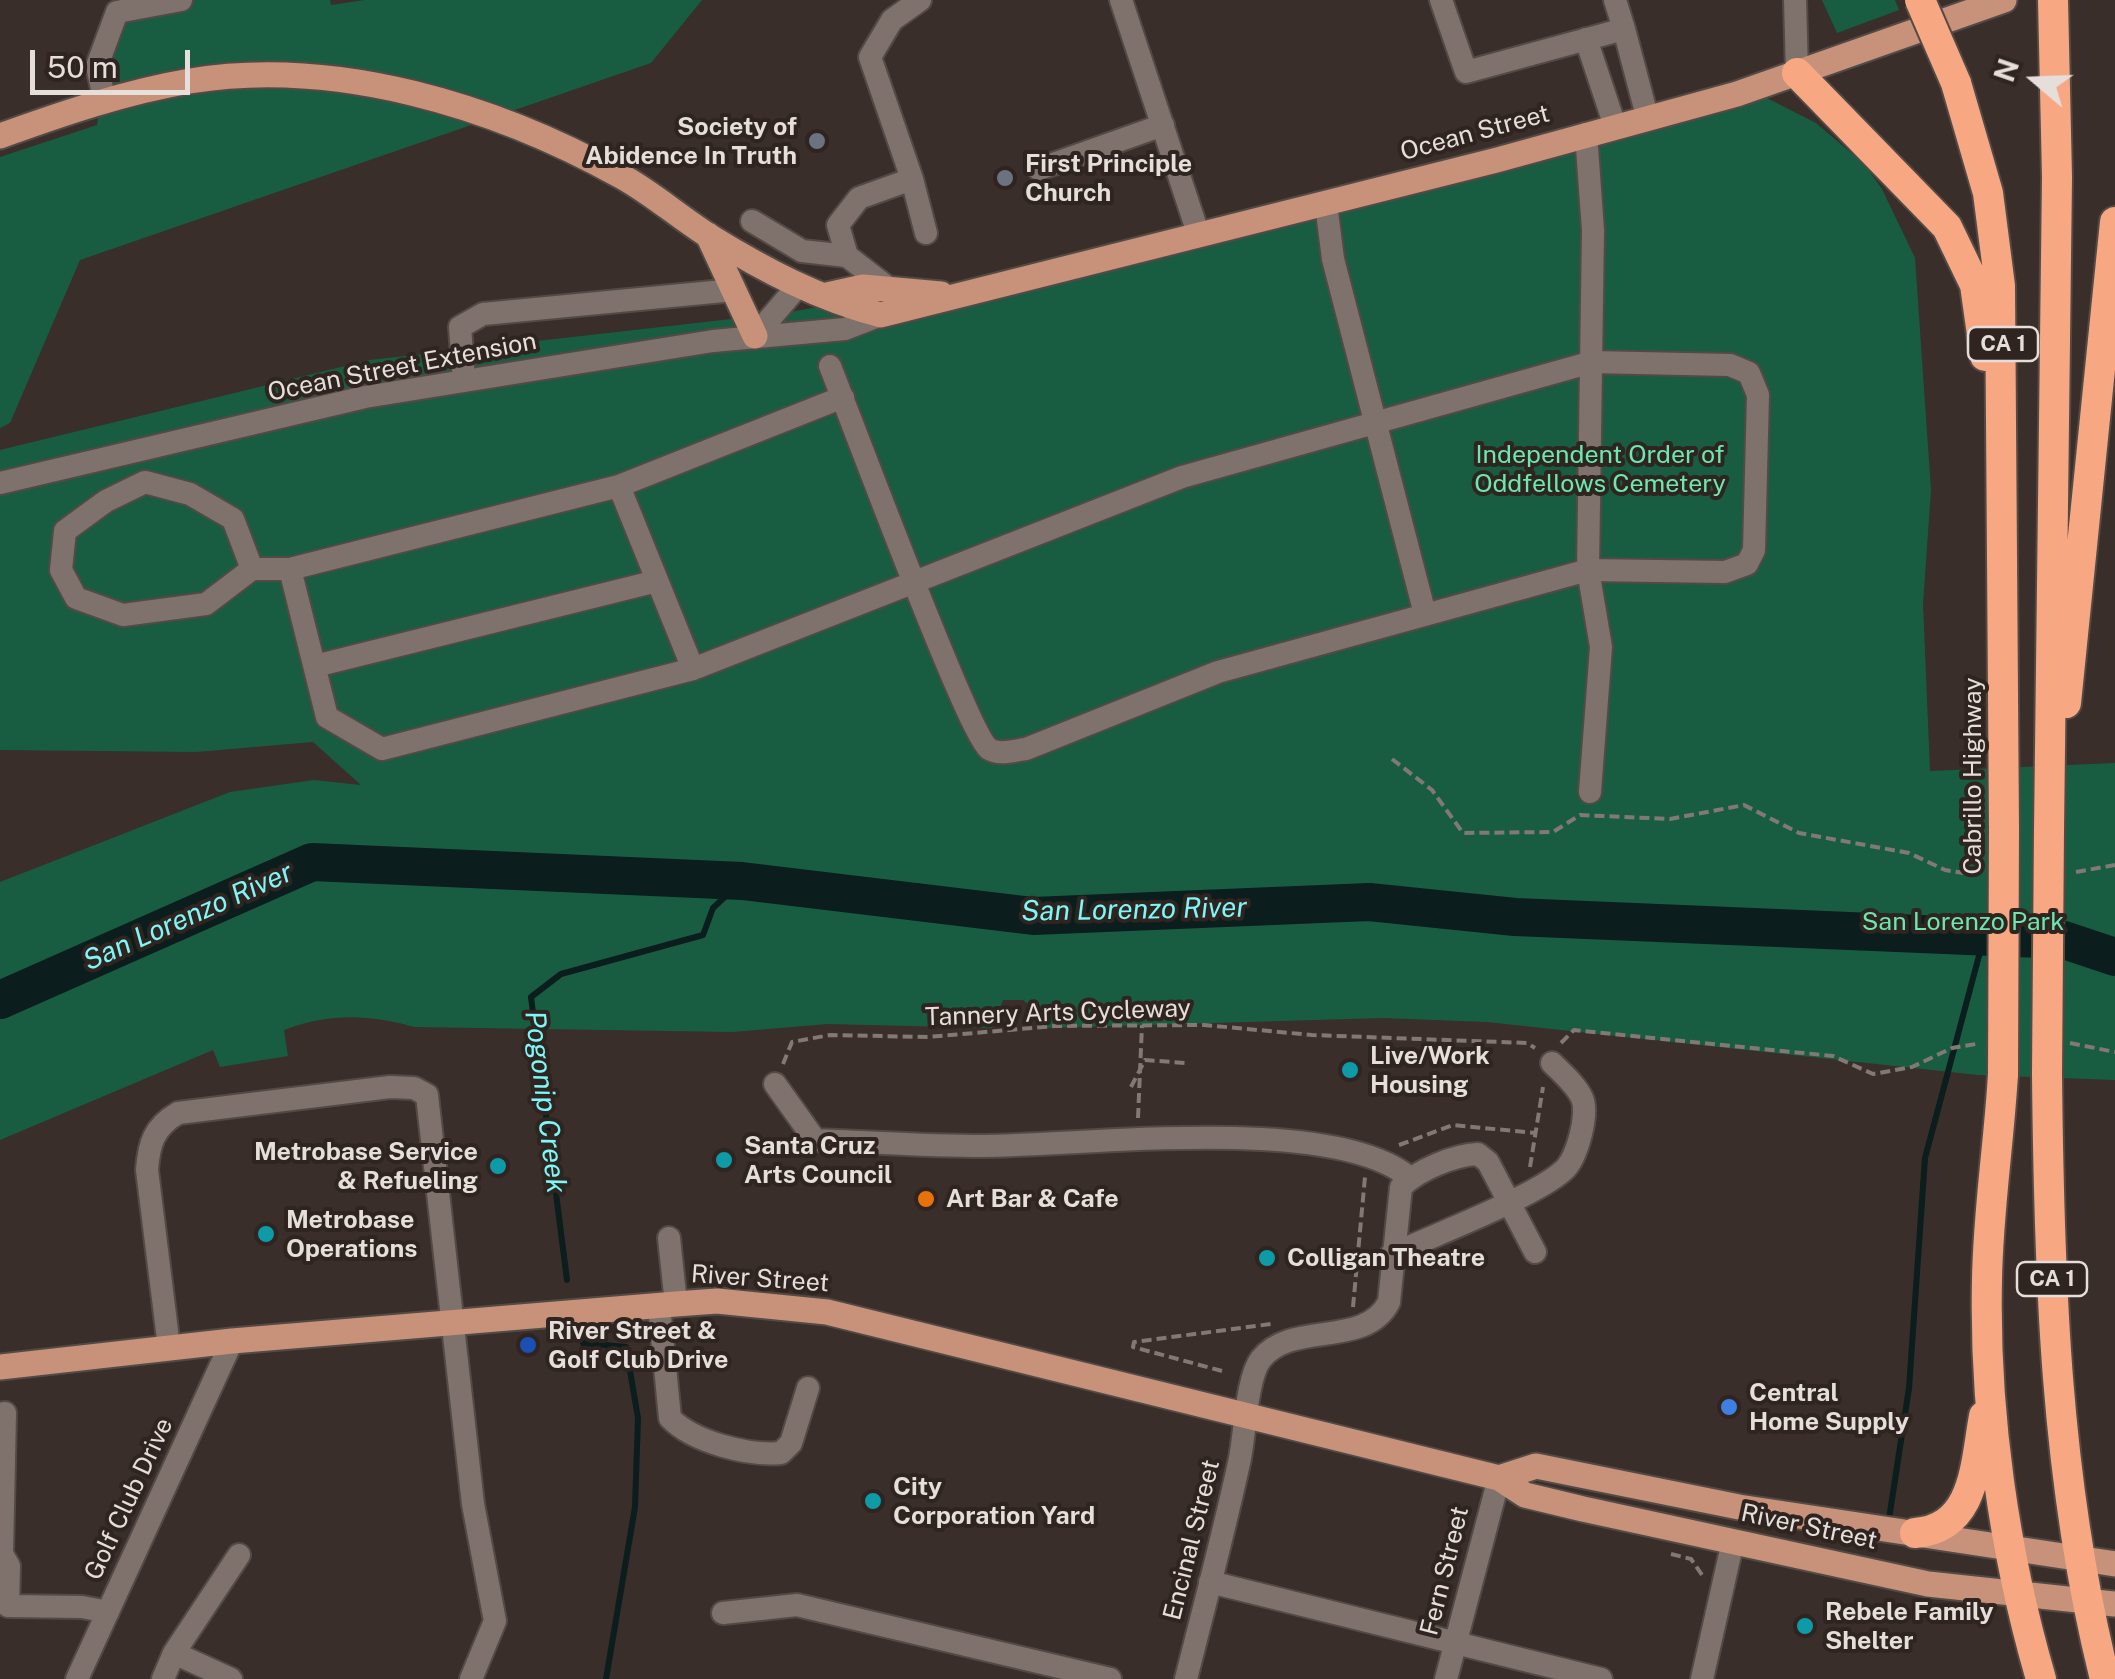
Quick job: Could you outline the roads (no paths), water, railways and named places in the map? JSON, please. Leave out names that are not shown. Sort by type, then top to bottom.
[{"type":"highway","name":"Cabrillo Highway","points":[[1920,0],[1956,82],[1988,193],[2000,286],[2003,1074],[1987,1274],[1990,1378],[2010,1546],[2041,1679]]},
{"type":"highway","name":"CA 1","points":[[2053,0],[2047,1073],[2056,1379],[2078,1558],[2101,1602],[2105,1679]]},
{"type":"highway","points":[[1796,73],[1937,214],[1970,270],[1982,333],[2003,610]]},
{"type":"highway","points":[[2049,830],[2074,636],[2115,222]]},
{"type":"highway","points":[[1916,1534],[1935,1532],[1962,1509],[1970,1488],[1990,1378]]},
{"type":"main road","name":"Ocean Street","points":[[0,136],[105,102],[191,80],[279,75],[373,86],[458,106],[538,135],[624,178],[708,235],[796,287],[881,315],[1092,258],[1326,204],[1586,134],[1796,73],[2004,0]]},
{"type":"main road","points":[[708,235],[755,336]]},
{"type":"main road","name":"Ocean Street","points":[[827,295],[862,287],[887,287],[954,296]]},
{"type":"main road","name":"River Street","points":[[0,1367],[232,1341],[668,1305],[717,1302],[827,1312],[1499,1478],[1524,1494],[1734,1542],[1928,1584],[2101,1602]]},
{"type":"main road","name":"River Street","points":[[1499,1478],[1536,1466],[1740,1507],[2115,1564]]},
{"type":"street","points":[[105,102],[97,66],[117,12],[181,0]]},
{"type":"street","points":[[920,0],[892,20],[870,57],[926,233]]},
{"type":"street","points":[[1121,0],[1199,236]]},
{"type":"street","points":[[1441,0],[1466,72],[1624,29]]},
{"type":"street","points":[[1614,0],[1647,116]]},
{"type":"street","points":[[1795,0],[1796,73]]},
{"type":"street","points":[[1586,39],[1614,126]]},
{"type":"street","points":[[1039,169],[1163,124]]},
{"type":"street","points":[[1586,134],[1593,230],[1588,570],[1595,593],[1601,664],[1590,792]]},
{"type":"street","points":[[847,256],[838,225],[859,198],[912,180]]},
{"type":"street","points":[[1326,204],[1333,259],[1424,614]]},
{"type":"street","points":[[752,220],[802,251],[847,256],[887,287]]},
{"type":"street","points":[[755,336],[796,287]]},
{"type":"street","points":[[464,380],[460,328],[483,314],[734,290]]},
{"type":"street","name":"Ocean Street","points":[[755,336],[845,329],[881,315]]},
{"type":"street","name":"Ocean Street Extension","points":[[0,483],[365,397],[755,336]]},
{"type":"street","points":[[290,569],[327,717],[382,750],[693,668],[916,580],[1156,485],[1592,362],[1743,368],[1757,386],[1756,542],[1746,564],[1725,572],[1588,570],[1218,672],[1026,748],[998,752],[986,747],[968,712],[916,580],[830,366]]},
{"type":"street","points":[[252,569],[233,519],[190,494],[145,482],[106,501],[65,531],[61,570],[76,598],[123,616],[206,604],[252,569],[290,569],[619,486],[842,397]]},
{"type":"street","points":[[619,486],[693,668]]},
{"type":"street","points":[[315,666],[658,581]]},
{"type":"street","points":[[1391,1255],[1510,1200],[1562,1172],[1571,1163],[1585,1114],[1584,1100],[1553,1054]]},
{"type":"street","points":[[776,1084],[815,1140],[984,1146],[1137,1138],[1300,1141],[1394,1165],[1410,1178]]},
{"type":"street","points":[[169,1347],[147,1170],[149,1145],[160,1124],[178,1113],[390,1087],[414,1088],[427,1094],[473,1504],[496,1621],[471,1679]]},
{"type":"street","points":[[1391,1255],[1396,1200],[1410,1178],[1466,1154],[1478,1154],[1510,1200],[1536,1252]]},
{"type":"street","points":[[669,1238],[670,1418],[680,1429],[746,1450],[781,1453],[790,1442],[808,1388]]},
{"type":"street","name":"Encinal Street","points":[[1186,1679],[1257,1366],[1270,1351],[1379,1318],[1388,1302],[1391,1255]]},
{"type":"street","name":"Golf Club Drive","points":[[77,1679],[232,1341]]},
{"type":"street","points":[[0,1414],[5,1413],[2,1502],[8,1606],[108,1612]]},
{"type":"street","name":"Fern Street","points":[[1446,1679],[1499,1478]]},
{"type":"street","points":[[1702,1679],[1734,1542]]},
{"type":"street","points":[[162,1679],[174,1654],[240,1555]]},
{"type":"street","points":[[1210,1582],[1602,1679]]},
{"type":"street","points":[[723,1612],[797,1605],[1110,1679]]},
{"type":"street","points":[[174,1654],[231,1679]]},
{"type":"waterway","name":"San Lorenzo River","points":[[0,1000],[312,862],[742,881],[1033,916],[1369,902],[1515,917],[2064,940],[2115,957]]},
{"type":"waterway","name":"Pogonip Creek","points":[[567,1280],[531,997],[561,974],[703,935],[713,908],[742,881]]},
{"type":"waterway","points":[[1889,1519],[1909,1388],[1925,1158],[1984,937]]},
{"type":"waterway","name":"Pogonip Creek","points":[[583,1343],[626,1347],[638,1418],[635,1507],[606,1679]]},
{"type":"place","name":"Society of Abidence In Truth","points":[[817,141]]},
{"type":"place","name":"First Principle Church","points":[[1005,178]]},
{"type":"place","name":"Live/Work Housing","points":[[1350,1070]]},
{"type":"place","name":"Santa Cruz Arts Council","points":[[724,1160]]},
{"type":"place","name":"Metrobase Service & Refueling","points":[[498,1166]]},
{"type":"place","name":"Art Bar & Cafe","points":[[926,1199]]},
{"type":"place","name":"Metrobase Operations","points":[[266,1234]]},
{"type":"place","name":"Colligan Theatre","points":[[1267,1258]]},
{"type":"place","name":"River Street & Golf Club Drive","points":[[528,1345]]},
{"type":"place","name":"Central Home Supply","points":[[1729,1407]]},
{"type":"place","name":"City Corporation Yard","points":[[873,1501]]},
{"type":"place","name":"Rebele Family Shelter","points":[[1805,1626]]},
{"type":"park label","name":"Independent Order of Oddfellows Cemetery","points":[[1600,470]]},
{"type":"park label","name":"San Lorenzo Park","points":[[1963,922]]}]
